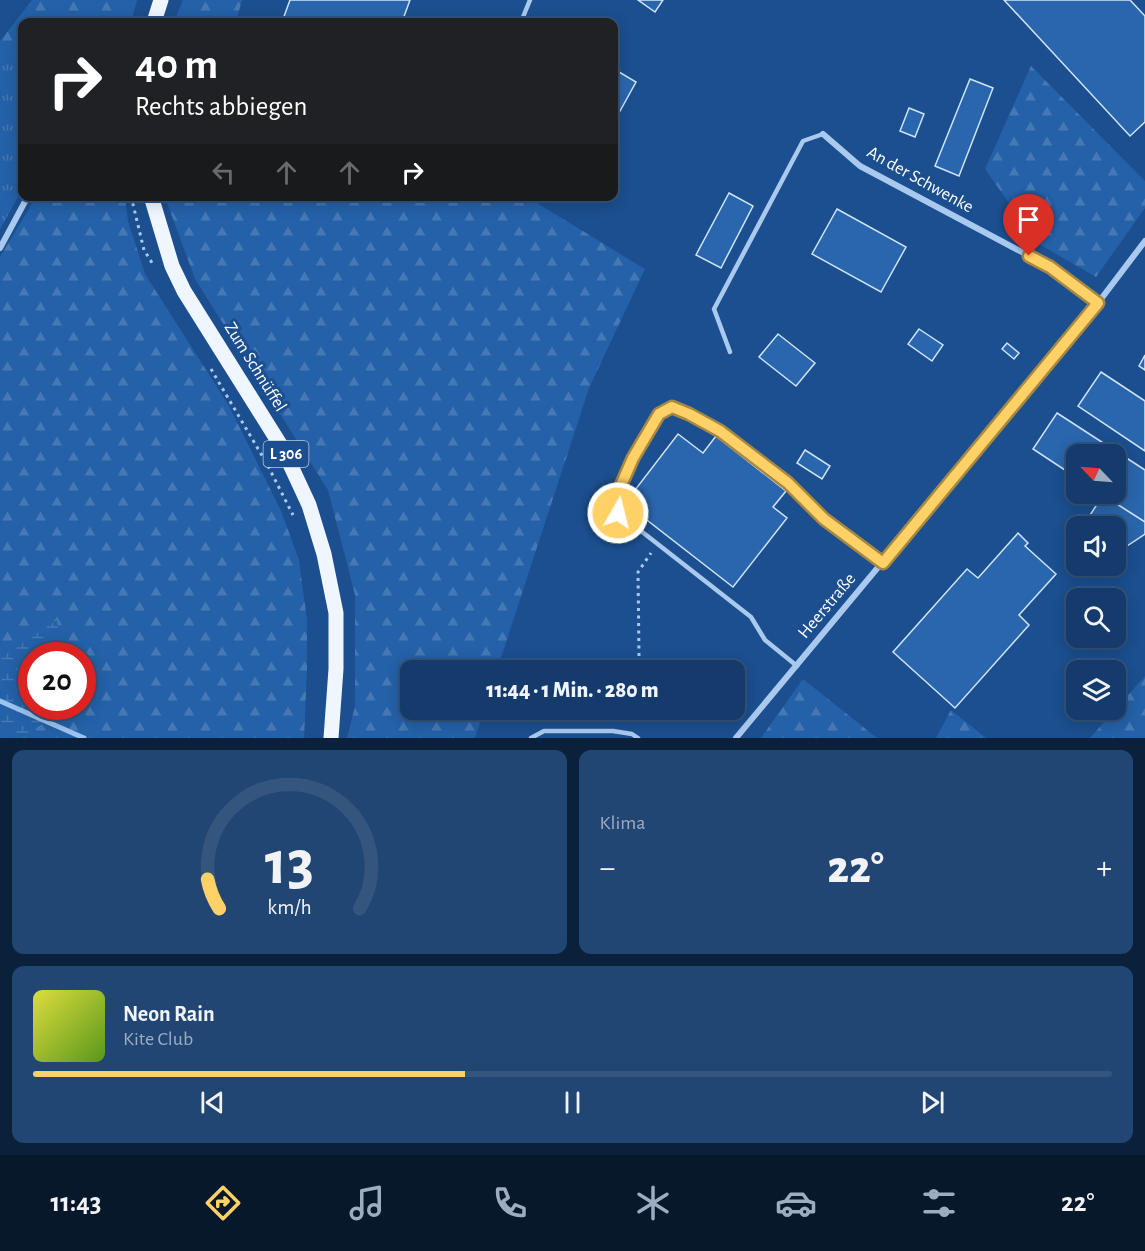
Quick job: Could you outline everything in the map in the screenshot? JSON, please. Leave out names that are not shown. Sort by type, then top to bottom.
[{"type":"main road","points":[[155,18],[161,0]]},
{"type":"main road","name":"Zum Schnüffel","points":[[152,201],[172,266],[184,291],[283,448],[309,505],[324,554],[336,613],[336,669],[331,738]]},
{"type":"street","name":"An der Schwenke","points":[[823,134],[860,166],[1050,267],[1098,303]]},
{"type":"street","points":[[0,248],[25,201]]},
{"type":"street","name":"Heerstraße","points":[[736,738],[1098,303],[1145,241]]},
{"type":"lane","points":[[523,18],[530,0]]},
{"type":"lane","points":[[730,352],[714,309],[803,141],[823,134]]},
{"type":"lane","points":[[797,666],[765,640],[752,617],[618,513],[615,499],[633,458],[659,414],[672,407],[720,431],[788,483],[824,519],[883,563]]},
{"type":"lane","points":[[531,738],[544,731],[612,731],[632,734],[638,738]]},
{"type":"path","points":[[132,201],[144,250],[155,270]]},
{"type":"path","points":[[206,360],[267,464],[294,518]]},
{"type":"path","points":[[639,656],[638,572],[657,543]]},
{"type":"green space","points":[[32,0],[137,0],[132,18],[18,18],[18,64],[0,58],[0,41]]},
{"type":"green space","points":[[183,0],[242,0],[237,18],[176,18]]},
{"type":"green space","points":[[0,58],[18,64],[18,196],[0,230]]},
{"type":"green space","points":[[1031,66],[1145,181],[1145,208],[1096,277],[1037,243],[985,169]]},
{"type":"green space","points":[[34,201],[126,201],[128,221],[145,274],[229,406],[281,511],[299,560],[307,620],[304,738],[0,738],[0,257]]},
{"type":"green space","points":[[166,201],[534,201],[645,269],[589,388],[500,660],[400,660],[400,720],[481,720],[475,738],[347,738],[355,706],[355,595],[328,490],[195,279]]},
{"type":"green space","points":[[57,620],[60,642],[24,642]]},
{"type":"green space","points":[[18,646],[18,720],[50,720],[19,738],[0,735],[0,658]]},
{"type":"green space","points":[[1145,676],[1145,738],[1090,738],[1106,720],[1126,720],[1126,697]]},
{"type":"green space","points":[[803,679],[877,738],[761,738]]},
{"type":"green space","points":[[951,710],[986,738],[936,738]]},
{"type":"building","points":[[290,0],[410,0],[403,18],[283,18]]},
{"type":"building","points":[[638,0],[663,0],[655,12]]},
{"type":"building","points":[[1004,0],[1130,0],[1145,16],[1145,122],[1130,136]]},
{"type":"building","points":[[618,71],[636,82],[618,115]]},
{"type":"building","points":[[970,79],[993,88],[959,176],[935,166]]},
{"type":"building","points":[[909,108],[924,114],[915,137],[900,131]]},
{"type":"building","points":[[729,193],[753,206],[721,268],[696,255]]},
{"type":"building","points":[[837,209],[906,247],[881,292],[812,254]]},
{"type":"building","points":[[919,329],[943,345],[932,361],[908,344]]},
{"type":"building","points":[[778,334],[815,363],[796,386],[759,357]]},
{"type":"building","points":[[1007,343],[1019,353],[1014,359],[1002,349]]},
{"type":"building","points":[[1145,355],[1145,370],[1139,366]]},
{"type":"building","points":[[1101,372],[1145,401],[1145,451],[1078,406]]},
{"type":"building","points":[[1057,413],[1105,444],[1066,444],[1066,471],[1033,449]]},
{"type":"building","points":[[678,434],[703,453],[716,436],[786,491],[773,507],[787,518],[733,587],[625,503]]},
{"type":"building","points":[[805,450],[830,466],[822,479],[797,463]]},
{"type":"building","points":[[1126,458],[1145,470],[1145,522],[1117,504],[1126,504]]},
{"type":"building","points":[[1097,504],[1117,504],[1145,522],[1145,534],[1126,547],[1126,516],[1089,516]]},
{"type":"building","points":[[1018,533],[1028,543],[1025,546],[1056,574],[1019,615],[1029,625],[955,708],[893,652],[967,569],[978,578]]},
{"type":"waterway","points":[[0,701],[84,738]]},
{"type":"route","points":[[618,513],[615,499],[633,458],[659,414],[672,407],[720,431],[788,483],[824,519],[883,563],[1098,303],[1050,267],[1029,256]]}]
